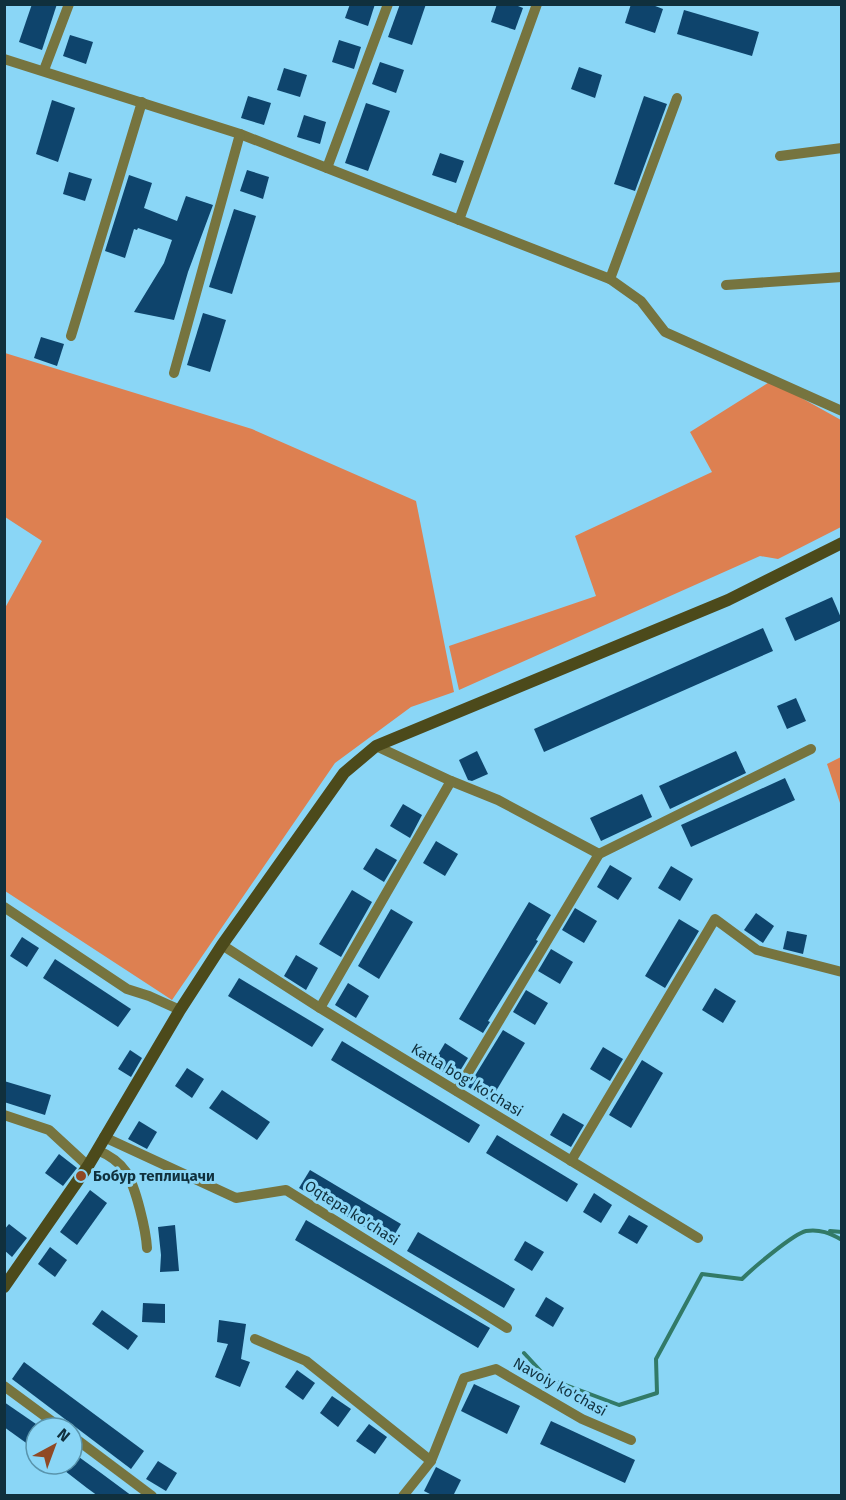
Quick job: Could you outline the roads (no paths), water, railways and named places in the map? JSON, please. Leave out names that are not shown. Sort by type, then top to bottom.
[{"type":"main road","points":[[4,1287],[87,1166],[180,1010],[222,945],[344,773],[376,746],[728,600],[842,543]]},
{"type":"street","points":[[44,70],[69,4]]},
{"type":"street","points":[[327,168],[388,4]]},
{"type":"street","points":[[459,220],[537,4]]},
{"type":"street","points":[[4,59],[240,134],[610,279],[641,301],[665,332],[842,411]]},
{"type":"street","points":[[610,279],[677,98]]},
{"type":"street","points":[[71,336],[142,102]]},
{"type":"street","points":[[174,373],[240,134]]},
{"type":"street","points":[[780,156],[842,148]]},
{"type":"street","points":[[726,285],[842,277]]},
{"type":"street","points":[[376,746],[498,800],[599,854]]},
{"type":"street","points":[[457,1092],[599,854],[811,749]]},
{"type":"street","points":[[320,1008],[451,781]]},
{"type":"street","points":[[4,907],[127,989],[180,1010]]},
{"type":"street","points":[[571,1161],[715,919],[757,950],[842,972]]},
{"type":"street","name":"Katta bog' ko'chasi","points":[[222,945],[320,1008],[698,1238]]},
{"type":"street","points":[[4,1115],[49,1130],[87,1166]]},
{"type":"street","name":"Oqtepa ko'chasi","points":[[104,1137],[236,1198],[286,1190],[507,1328]]},
{"type":"street","points":[[97,1150],[111,1156],[127,1173],[146,1229],[147,1248]]},
{"type":"street","points":[[255,1339],[306,1361],[431,1461]]},
{"type":"street","name":"Navoiy ko'chasi","points":[[403,1496],[431,1461],[465,1378],[496,1369],[582,1419],[631,1440]]},
{"type":"street","points":[[4,1386],[45,1416]]},
{"type":"street","points":[[84,1445],[152,1496]]},
{"type":"waterway","points":[[524,1353],[547,1378],[619,1405],[657,1393],[656,1359],[702,1274],[742,1279],[763,1260],[806,1231],[825,1232],[842,1240]]},
{"type":"waterway","points":[[830,1231],[842,1232]]},
{"type":"place","name":"Бобур теплицачи","points":[[81,1176]]}]
